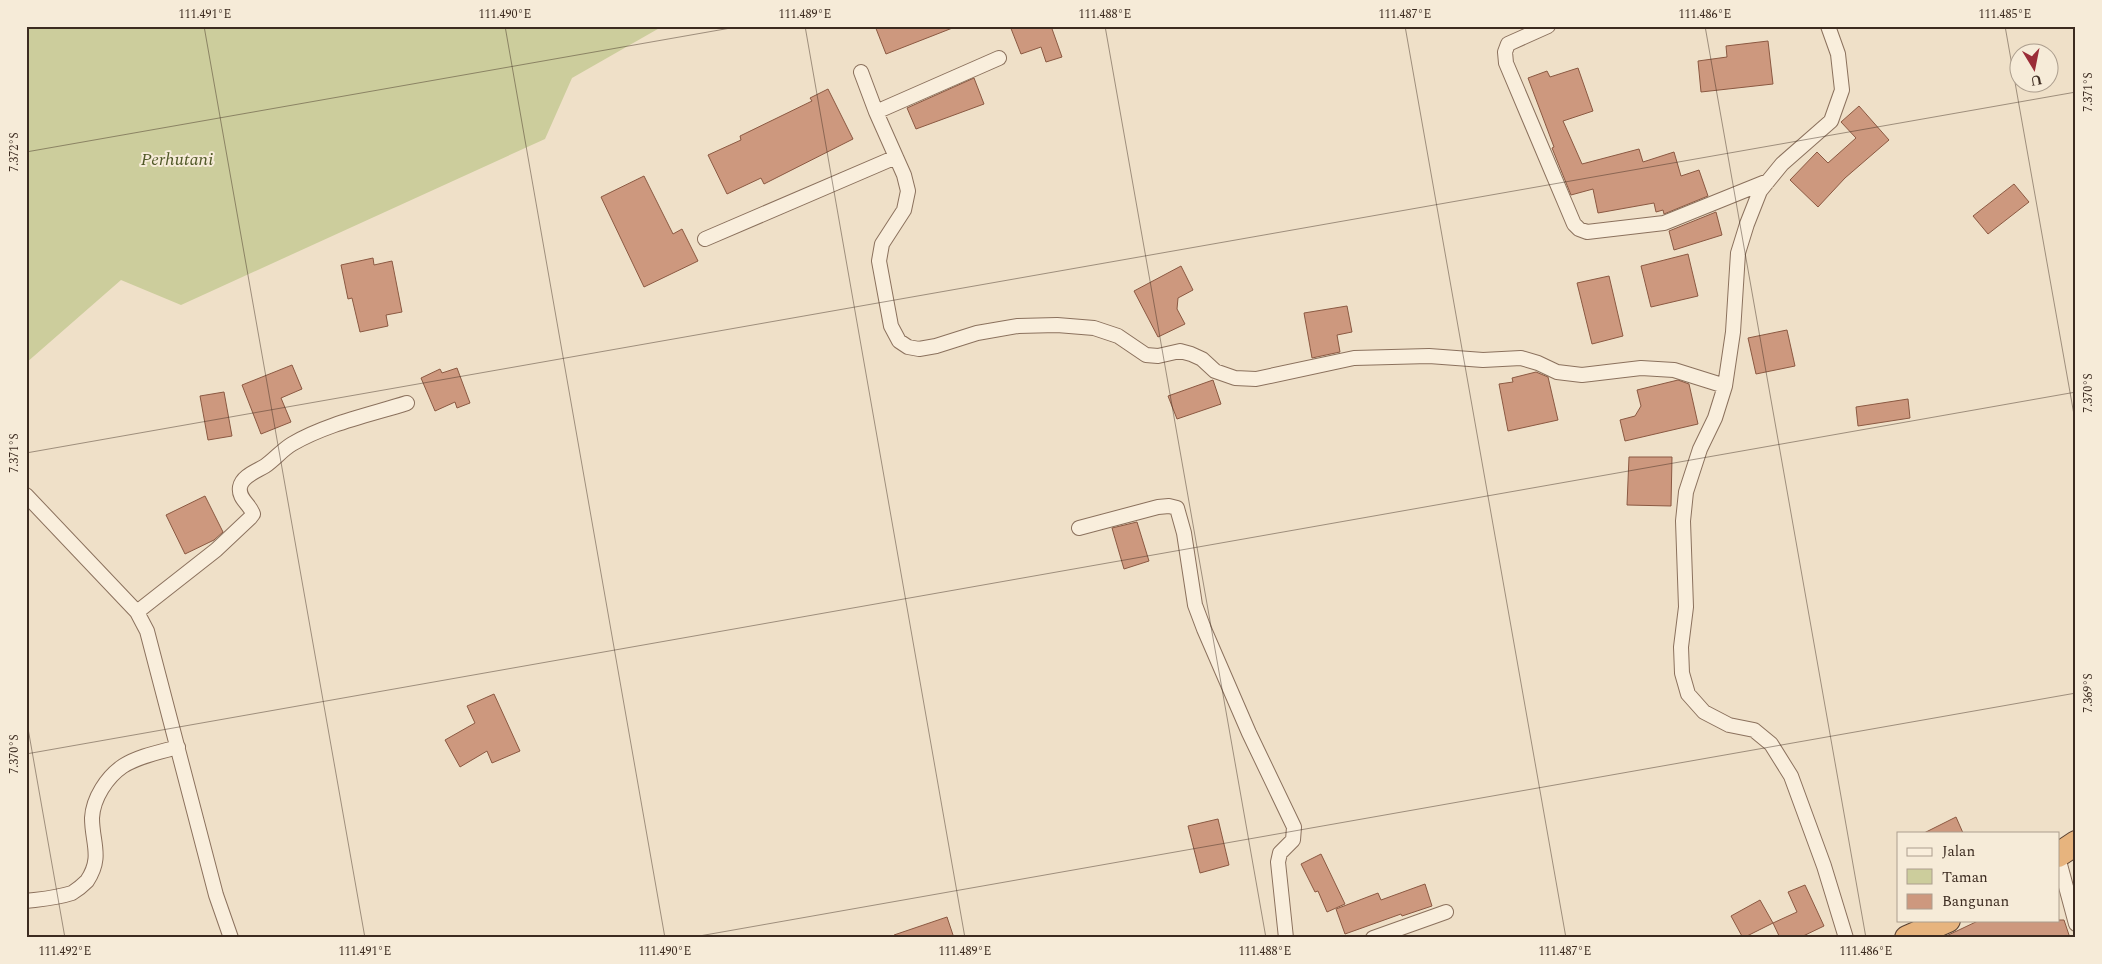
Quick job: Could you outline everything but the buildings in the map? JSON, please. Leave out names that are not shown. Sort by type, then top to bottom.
[{"type":"highway","points":[[2060,855],[2076,843]]},
{"type":"highway","points":[[1907,938],[1943,922]]},
{"type":"street","points":[[1548,26],[1508,44],[1505,52],[1506,63],[1574,224],[1579,230],[1587,232],[1664,223],[1769,180]]},
{"type":"street","points":[[1828,26],[1838,54],[1842,90],[1831,121],[1782,164],[1760,191],[1746,224],[1738,254],[1733,332],[1725,386],[1715,418],[1700,449],[1686,492],[1683,521],[1686,607],[1681,647],[1682,673],[1688,694],[1704,712],[1729,725],[1754,730],[1771,744],[1791,776],[1824,866],[1846,938]]},
{"type":"street","points":[[876,112],[999,58]]},
{"type":"street","points":[[861,72],[896,157],[908,192],[904,210],[882,244],[878,261],[891,326],[899,341],[908,348],[919,349],[936,346],[977,333],[1018,326],[1057,325],[1094,328],[1118,336],[1146,355],[1158,356],[1180,351],[1191,354],[1202,359],[1215,371],[1235,378],[1256,379],[1354,358],[1430,356],[1482,360],[1520,358],[1538,363],[1557,372],[1582,375],[1640,368],[1674,370],[1725,386]]},
{"type":"street","points":[[704,239],[896,157]]},
{"type":"street","points":[[137,612],[216,550],[250,518],[253,514],[252,509],[240,494],[240,486],[250,474],[272,461],[291,444],[315,433],[407,403]]},
{"type":"street","points":[[26,495],[137,612],[150,639],[216,895],[231,938]]},
{"type":"street","points":[[1079,528],[1158,508],[1169,506],[1178,508],[1196,605],[1204,629],[1249,733],[1294,827],[1293,840],[1280,853],[1278,862],[1286,938]]},
{"type":"street","points":[[26,901],[51,898],[74,892],[84,884],[92,872],[96,860],[92,818],[94,806],[101,790],[110,778],[124,766],[141,758],[178,747]]},
{"type":"street","points":[[2060,864],[2076,924]]},
{"type":"street","points":[[1373,938],[1446,912]]},
{"type":"green space","name":"Perhutani","points":[[26,26],[663,26],[572,78],[545,139],[181,305],[121,280],[26,363]]}]
